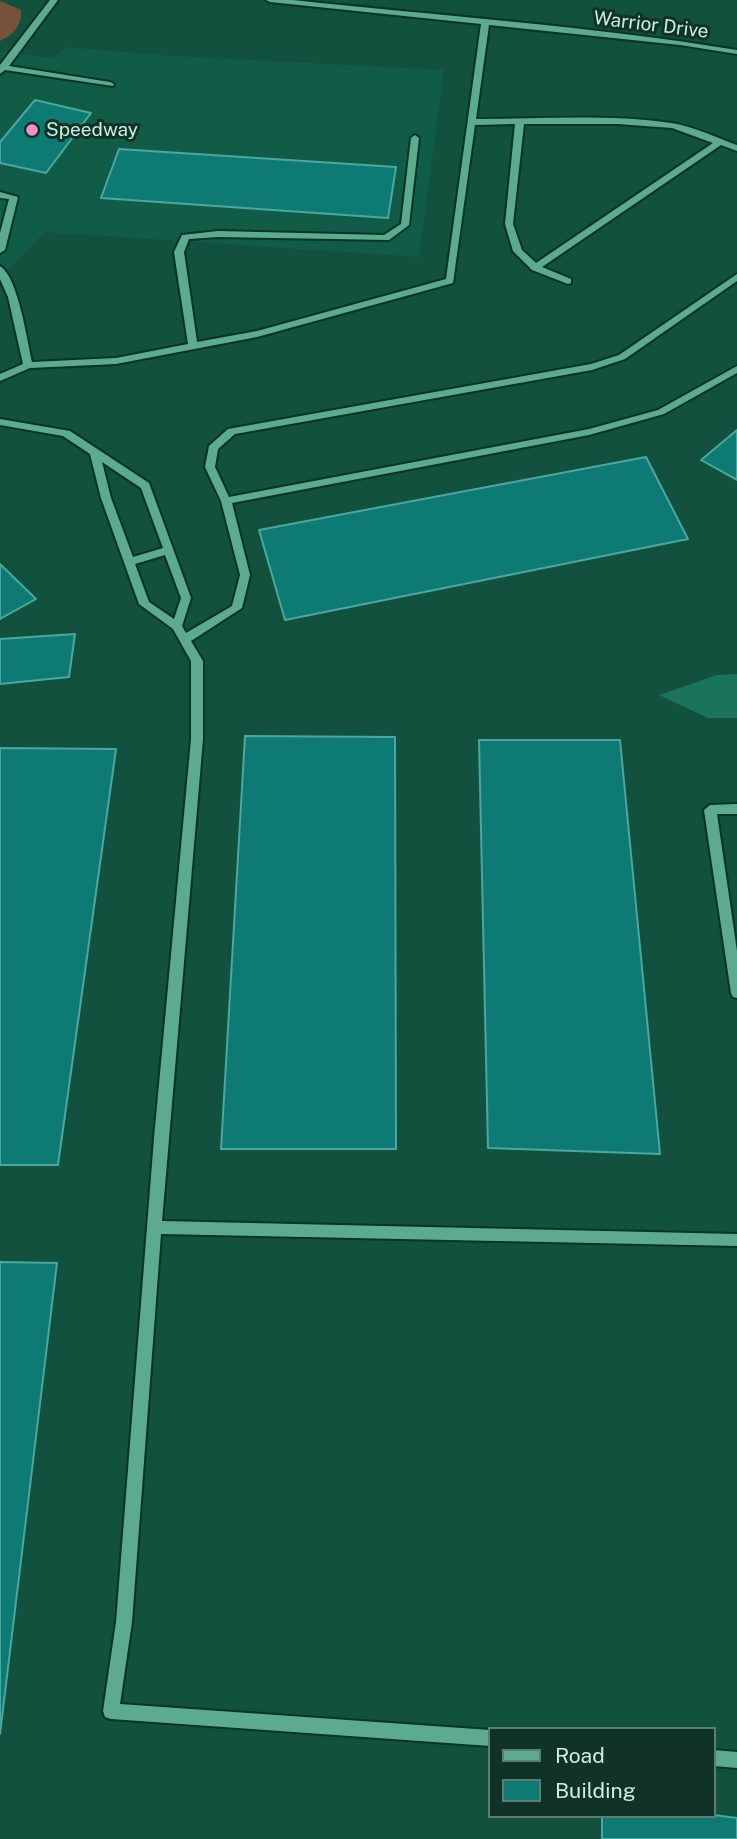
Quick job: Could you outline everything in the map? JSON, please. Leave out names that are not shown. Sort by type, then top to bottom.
[{"type":"street","name":"Warrior Drive","points":[[270,0],[680,43],[737,52]]},
{"type":"street","points":[[389,13],[394,0]]},
{"type":"street","points":[[1,69],[110,84]]},
{"type":"street","points":[[520,121],[509,224],[518,251],[535,268],[568,281]]},
{"type":"street","points":[[472,122],[618,121],[673,126],[737,148]]},
{"type":"street","points":[[193,347],[179,252],[185,237],[218,234],[386,238],[405,225],[415,138]]},
{"type":"street","points":[[535,268],[721,141]]},
{"type":"street","points":[[0,195],[14,197],[0,250]]},
{"type":"street","points":[[0,269],[13,297],[28,365]]},
{"type":"street","points":[[185,639],[237,608],[245,575],[226,501],[210,467],[213,448],[232,431],[592,367],[622,357],[737,277]]},
{"type":"street","points":[[226,501],[589,432],[661,412],[737,369]]},
{"type":"street","points":[[0,422],[66,433],[145,486],[186,598],[177,625]]},
{"type":"street","points":[[94,450],[106,498],[144,604],[177,625],[197,661],[197,739],[124,1622],[111,1711],[489,1738]]},
{"type":"street","points":[[130,562],[169,550]]},
{"type":"street","points":[[737,809],[710,810],[737,993]]},
{"type":"street","points":[[155,1227],[737,1240]]},
{"type":"street","points":[[716,1759],[737,1760]]},
{"type":"lane","points":[[1,69],[54,0]]},
{"type":"lane","points":[[0,378],[28,365],[116,361],[257,334],[450,281],[485,22]]},
{"type":"shaded area","points":[[0,1],[21,10],[16,29],[0,41]]},
{"type":"shaded area","points":[[67,47],[156,55],[444,70],[419,257],[45,232],[0,279],[0,52],[53,58]]},
{"type":"shaded area","points":[[737,674],[737,718],[708,718],[659,695],[717,675]]},
{"type":"building","points":[[35,100],[91,113],[46,173],[0,163],[0,142]]},
{"type":"building","points":[[119,149],[396,167],[388,218],[101,198]]},
{"type":"building","points":[[737,430],[737,480],[701,460]]},
{"type":"building","points":[[646,457],[688,539],[285,620],[259,530]]},
{"type":"building","points":[[0,564],[36,599],[0,619]]},
{"type":"building","points":[[75,634],[69,677],[0,684],[0,639]]},
{"type":"building","points":[[245,736],[395,737],[396,1149],[221,1149]]},
{"type":"building","points":[[479,740],[620,740],[660,1154],[488,1148]]},
{"type":"building","points":[[0,748],[116,749],[58,1165],[0,1165]]},
{"type":"building","points":[[0,1262],[57,1263],[0,1734]]},
{"type":"building","points":[[716,1815],[737,1818],[737,1839],[602,1839],[602,1818],[716,1818]]},
{"type":"place","name":"Speedway","points":[[32,130]]}]
